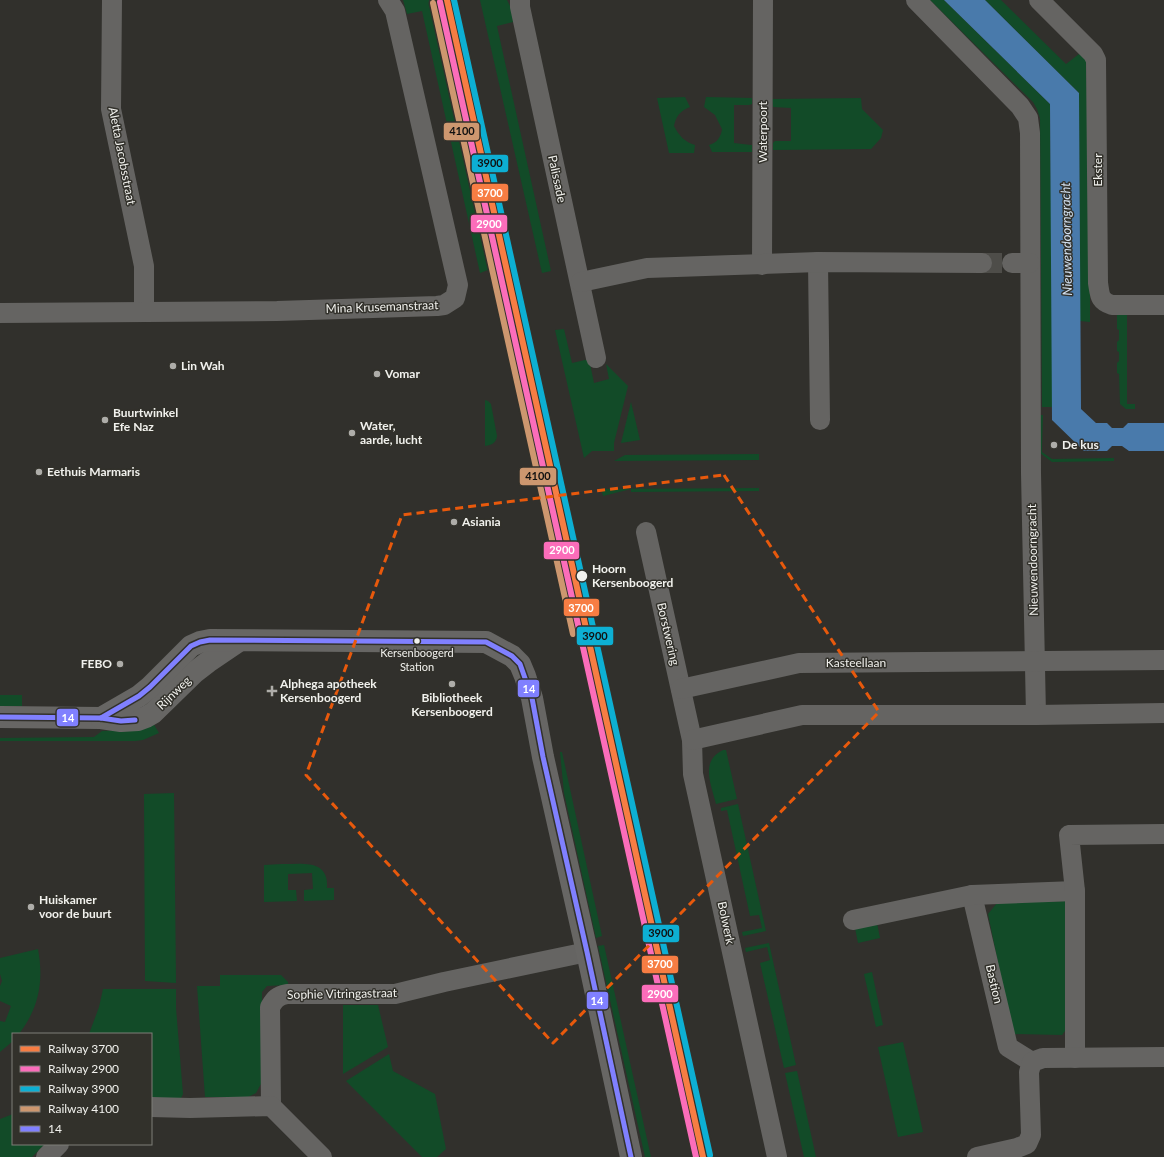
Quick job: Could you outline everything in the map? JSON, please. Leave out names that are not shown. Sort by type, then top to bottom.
[{"type":"street","name":"Aletta Jacobsstraat","points":[[112,0],[111,109],[144,266],[144,311]]},
{"type":"street","name":"Mina Krusemanstraat","points":[[0,313],[277,311],[437,306],[444,305],[455,298],[458,285],[396,10],[388,0]]},
{"type":"street","name":"Palissade","points":[[520,0],[520,8],[574,260],[581,282],[596,358]]},
{"type":"street","name":"Waterpoort","points":[[762,265],[763,0]]},
{"type":"street","name":"Nieuwendoorngracht","points":[[916,0],[1020,106],[1028,118],[1030,133],[1021,263],[1031,473],[1035,661]]},
{"type":"street","name":"Ekster","points":[[1039,0],[1093,54],[1096,60],[1098,283],[1102,301],[1112,304],[1164,304]]},
{"type":"street","points":[[581,282],[647,268],[818,262],[982,263]]},
{"type":"street","points":[[818,262],[820,420]]},
{"type":"street","name":"Borstwering","points":[[646,532],[680,689]]},
{"type":"street","name":"Rijnweg","points":[[0,717],[101,718],[121,721],[138,720],[153,713],[195,672],[239,641],[486,642],[512,656],[520,664],[532,698],[543,757],[631,1157]]},
{"type":"street","name":"Kasteellaan","points":[[680,689],[798,663],[1164,660]]},
{"type":"street","points":[[1035,661],[1036,715]]},
{"type":"street","name":"Bolwerk","points":[[680,689],[692,740],[693,774],[777,1157]]},
{"type":"street","points":[[692,740],[802,715],[1036,715],[1164,713]]},
{"type":"street","points":[[1075,1058],[1075,891],[1069,835],[1164,834]]},
{"type":"street","points":[[853,920],[972,895],[1075,891]]},
{"type":"street","name":"Bastion","points":[[972,895],[1008,1047],[1032,1062]]},
{"type":"street","name":"Sophie Vitringastraat","points":[[271,1106],[270,1007],[279,995],[395,994],[444,982],[587,952]]},
{"type":"street","points":[[977,1157],[1017,1148],[1027,1144],[1031,1135],[1029,1072],[1032,1062],[1043,1058],[1164,1057]]},
{"type":"street","points":[[152,1107],[190,1108],[271,1106],[322,1157]]},
{"type":"street","points":[[46,1157],[58,1145]]},
{"type":"highlighted area","points":[[724,475],[879,712],[553,1043],[306,775],[402,515]]},
{"type":"green space","points":[[403,0],[429,0],[488,270],[480,273],[422,11],[407,14]]},
{"type":"green space","points":[[480,0],[507,0],[511,8],[513,22],[497,26],[551,271],[542,273]]},
{"type":"green space","points":[[930,0],[944,0],[1050,104],[1053,407],[1042,407],[1040,118],[1033,102]]},
{"type":"green space","points":[[985,0],[1001,0],[1066,64],[1079,54],[1086,59],[1090,179],[1090,322],[1080,321],[1079,93]]},
{"type":"green space","points":[[685,97],[690,107],[679,114],[674,126],[683,138],[695,145],[694,153],[669,153],[657,98]]},
{"type":"green space","points":[[706,97],[752,98],[752,104],[734,105],[734,143],[752,145],[752,152],[712,152],[709,145],[718,139],[721,135],[722,129],[715,115],[704,107]]},
{"type":"green space","points":[[861,98],[862,109],[883,130],[881,138],[871,149],[773,150],[773,143],[775,141],[791,141],[791,108],[773,107],[772,99]]},
{"type":"green space","points":[[1117,314],[1127,315],[1127,404],[1135,404],[1135,409],[1126,409],[1120,404],[1119,374],[1117,373],[1119,352],[1117,351],[1117,342],[1119,340],[1119,330],[1117,329]]},
{"type":"green space","points":[[564,329],[572,363],[589,359],[594,383],[609,379],[606,364],[628,386],[614,443],[614,451],[592,451],[584,458],[555,330]]},
{"type":"green space","points":[[485,400],[491,404],[497,436],[493,443],[485,446]]},
{"type":"green space","points":[[631,402],[640,440],[621,443]]},
{"type":"green space","points":[[1040,415],[1043,415],[1042,452],[1052,459],[1114,458],[1114,461],[1052,462],[1040,453]]},
{"type":"green space","points":[[759,454],[759,460],[614,461],[625,455]]},
{"type":"green space","points":[[759,488],[759,491],[631,492],[631,489],[603,496],[601,489]]},
{"type":"green space","points":[[0,695],[22,695],[22,706],[0,706]]},
{"type":"green space","points":[[153,723],[159,733],[143,740],[135,741],[0,741],[0,738],[94,737],[102,731],[122,730]]},
{"type":"green space","points":[[723,750],[726,750],[737,799],[716,804],[710,781],[709,767],[716,755]]},
{"type":"green space","points":[[560,752],[562,752],[602,936],[596,938],[564,793]]},
{"type":"green space","points":[[174,793],[176,983],[145,981],[144,794]]},
{"type":"green space","points":[[738,804],[766,931],[743,936],[742,932],[762,928],[759,915],[750,916],[727,810],[721,811],[721,808]]},
{"type":"green space","points":[[306,864],[319,868],[324,872],[327,879],[327,888],[334,888],[334,900],[304,901],[304,890],[313,889],[312,873],[288,874],[288,890],[296,890],[297,901],[264,902],[264,865]]},
{"type":"green space","points":[[1067,901],[1065,1031],[1062,1035],[1011,1034],[988,914],[997,903]]},
{"type":"green space","points":[[877,923],[880,938],[858,943],[855,928]]},
{"type":"green space","points":[[769,943],[796,1065],[784,1068],[760,963],[770,960],[767,947],[746,952],[745,948]]},
{"type":"green space","points":[[604,945],[651,1157],[645,1157],[598,946]]},
{"type":"green space","points":[[38,949],[40,961],[40,983],[35,1004],[26,1024],[20,1033],[12,1033],[12,1042],[0,1052],[0,1021],[5,1022],[11,1006],[0,1001],[0,986],[2,981],[0,974],[0,958]]},
{"type":"green space","points":[[872,972],[883,1025],[876,1027],[864,974]]},
{"type":"green space","points":[[220,975],[281,975],[288,982],[288,985],[267,986],[262,992],[262,1082],[256,1093],[248,1097],[205,1097],[197,986],[220,986]]},
{"type":"green space","points":[[103,989],[176,989],[176,1008],[183,1094],[181,1098],[152,1098],[152,1033],[89,1033],[99,1007]]},
{"type":"green space","points":[[343,1005],[378,1005],[388,1047],[343,1074]]},
{"type":"green space","points":[[903,1042],[923,1132],[898,1137],[878,1047]]},
{"type":"green space","points":[[389,1054],[393,1071],[435,1094],[446,1149],[437,1157],[422,1157],[346,1081]]},
{"type":"green space","points":[[797,1071],[816,1157],[804,1157],[785,1073]]},
{"type":"green space","points":[[12,1114],[12,1145],[44,1145],[32,1157],[0,1157],[0,1119]]},
{"type":"water","points":[[944,0],[985,0],[1079,93],[1081,409],[1096,423],[1107,423],[1112,428],[1123,428],[1128,423],[1164,423],[1164,451],[1129,451],[1122,446],[1112,446],[1107,451],[1084,451],[1052,420],[1050,104]]},
{"type":"tunnel","points":[[982,263],[1012,263]]},
{"type":"rail line","name":"3700","points":[[447,0],[703,1157]]},
{"type":"rail line","name":"3900","points":[[454,0],[710,1155]]},
{"type":"rail line","name":"2900","points":[[440,2],[696,1157]]},
{"type":"rail line","name":"4100","points":[[433,3],[573,634]]},
{"type":"transit line","name":"14","points":[[101,718],[139,696],[191,646],[210,640],[486,642],[512,656],[520,664],[532,698],[543,757],[631,1157]]},
{"type":"transit line","name":"14","points":[[0,717],[101,718],[121,721],[135,720]]},
{"type":"place","name":"Lin Wah","points":[[173,366]]},
{"type":"place","name":"Vomar","points":[[377,374]]},
{"type":"place","name":"Buurtwinkel Efe Naz","points":[[105,420]]},
{"type":"place","name":"Water, aarde, lucht","points":[[352,433]]},
{"type":"place","name":"De kus","points":[[1054,445]]},
{"type":"place","name":"Eethuis Marmaris","points":[[39,472]]},
{"type":"place","name":"Asiania","points":[[454,522]]},
{"type":"place","name":"Hoorn Kersenboogerd","points":[[582,576]]},
{"type":"place","name":"Kersenboogerd Station","points":[[417,641]]},
{"type":"place","name":"FEBO","points":[[120,664]]},
{"type":"place","name":"Bibliotheek Kersenboogerd","points":[[452,684]]},
{"type":"place","name":"Alphega apotheek Kersenboogerd","points":[[272,691]]},
{"type":"place","name":"Huiskamer voor de buurt","points":[[31,907]]}]
